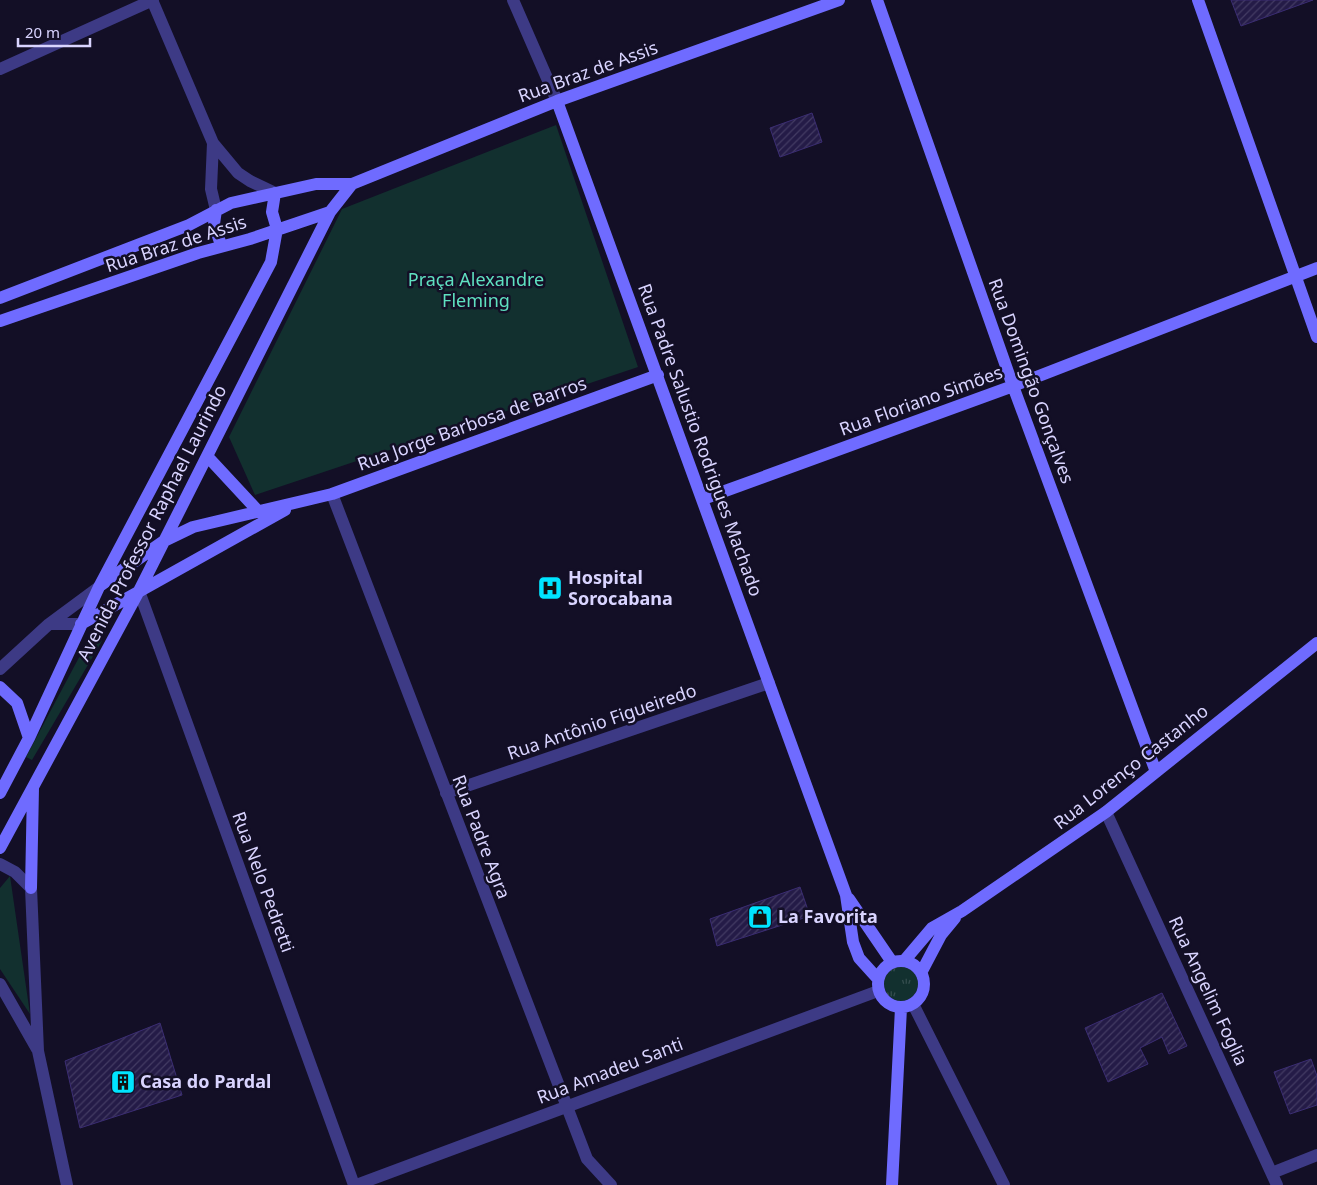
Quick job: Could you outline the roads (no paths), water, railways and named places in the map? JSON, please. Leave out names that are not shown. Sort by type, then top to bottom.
[{"type":"street","points":[[0,69],[152,0],[213,143],[238,174],[250,182],[276,193]]},
{"type":"street","name":"Rua Padre Salustio Rodrigues Machado","points":[[513,0],[557,101],[846,895],[853,942],[859,958],[878,985]]},
{"type":"street","name":"Rua Braz de Assis","points":[[0,298],[189,225],[216,210],[246,198],[316,184],[352,184],[557,101],[840,0]]},
{"type":"street","name":"Rua Domingão Gonçalves","points":[[877,0],[1013,386],[1156,772]]},
{"type":"street","points":[[1198,0],[1317,337]]},
{"type":"street","points":[[213,143],[211,189],[216,210],[214,224],[221,245]]},
{"type":"street","points":[[316,184],[330,199],[330,212]]},
{"type":"street","name":"Rua Braz de Assis","points":[[0,321],[221,245],[250,239],[330,212],[352,184]]},
{"type":"street","name":"Avenida Professor Raphael Laurindo","points":[[0,793],[29,738],[98,587],[271,262],[277,229],[272,212],[276,193]]},
{"type":"street","name":"Avenida Professor Raphael Laurindo","points":[[0,848],[164,541],[330,212]]},
{"type":"street","name":"Rua Floriano Simões","points":[[703,499],[1013,386],[1317,268]]},
{"type":"street","name":"Rua Jorge Barbosa de Barros","points":[[0,669],[49,624],[98,587],[164,541],[193,527],[332,494],[658,376]]},
{"type":"street","points":[[207,456],[259,512]]},
{"type":"street","name":"Rua Padre Agra","points":[[332,494],[565,1106],[587,1159],[611,1185]]},
{"type":"street","name":"Rua Jorge Barbosa de Barros","points":[[81,624],[138,591],[204,557],[298,502]]},
{"type":"street","name":"Rua Nelo Pedretti","points":[[138,591],[355,1185]]},
{"type":"street","points":[[49,624],[81,624]]},
{"type":"street","name":"Rua Lorenço Castanho","points":[[898,962],[932,928],[962,911],[1106,812],[1317,643]]},
{"type":"street","name":"Rua Antônio Figueiredo","points":[[446,793],[769,684]]},
{"type":"street","points":[[0,687],[17,703],[29,738]]},
{"type":"street","points":[[33,786],[31,888],[38,1051],[67,1185]]},
{"type":"street","name":"Rua Angelim Foglia","points":[[1106,812],[1277,1185]]},
{"type":"street","points":[[0,864],[15,872],[31,888]]},
{"type":"street","name":"Rua Padre Salustio Rodrigues Machado","points":[[846,895],[898,962]]},
{"type":"street","name":"Rua Lorenço Castanho","points":[[921,973],[941,935],[962,911]]},
{"type":"street","points":[[898,962],[914,965],[921,973],[924,985],[921,996],[907,1006],[891,1005],[883,1000],[878,985],[883,969],[898,962]]},
{"type":"street","points":[[0,984],[38,1051]]},
{"type":"street","name":"Rua Amadeu Santi","points":[[355,1185],[878,985]]},
{"type":"street","points":[[892,1185],[907,1006]]},
{"type":"street","points":[[907,1006],[1004,1185]]},
{"type":"street","points":[[1272,1173],[1317,1155]]},
{"type":"place","name":"Hospital Sorocabana","points":[[550,588]]},
{"type":"place","name":"La Favorita","points":[[760,917]]},
{"type":"place","name":"Casa do Pardal","points":[[123,1082]]},
{"type":"park label","name":"Praça Alexandre Fleming","points":[[476,290]]}]
